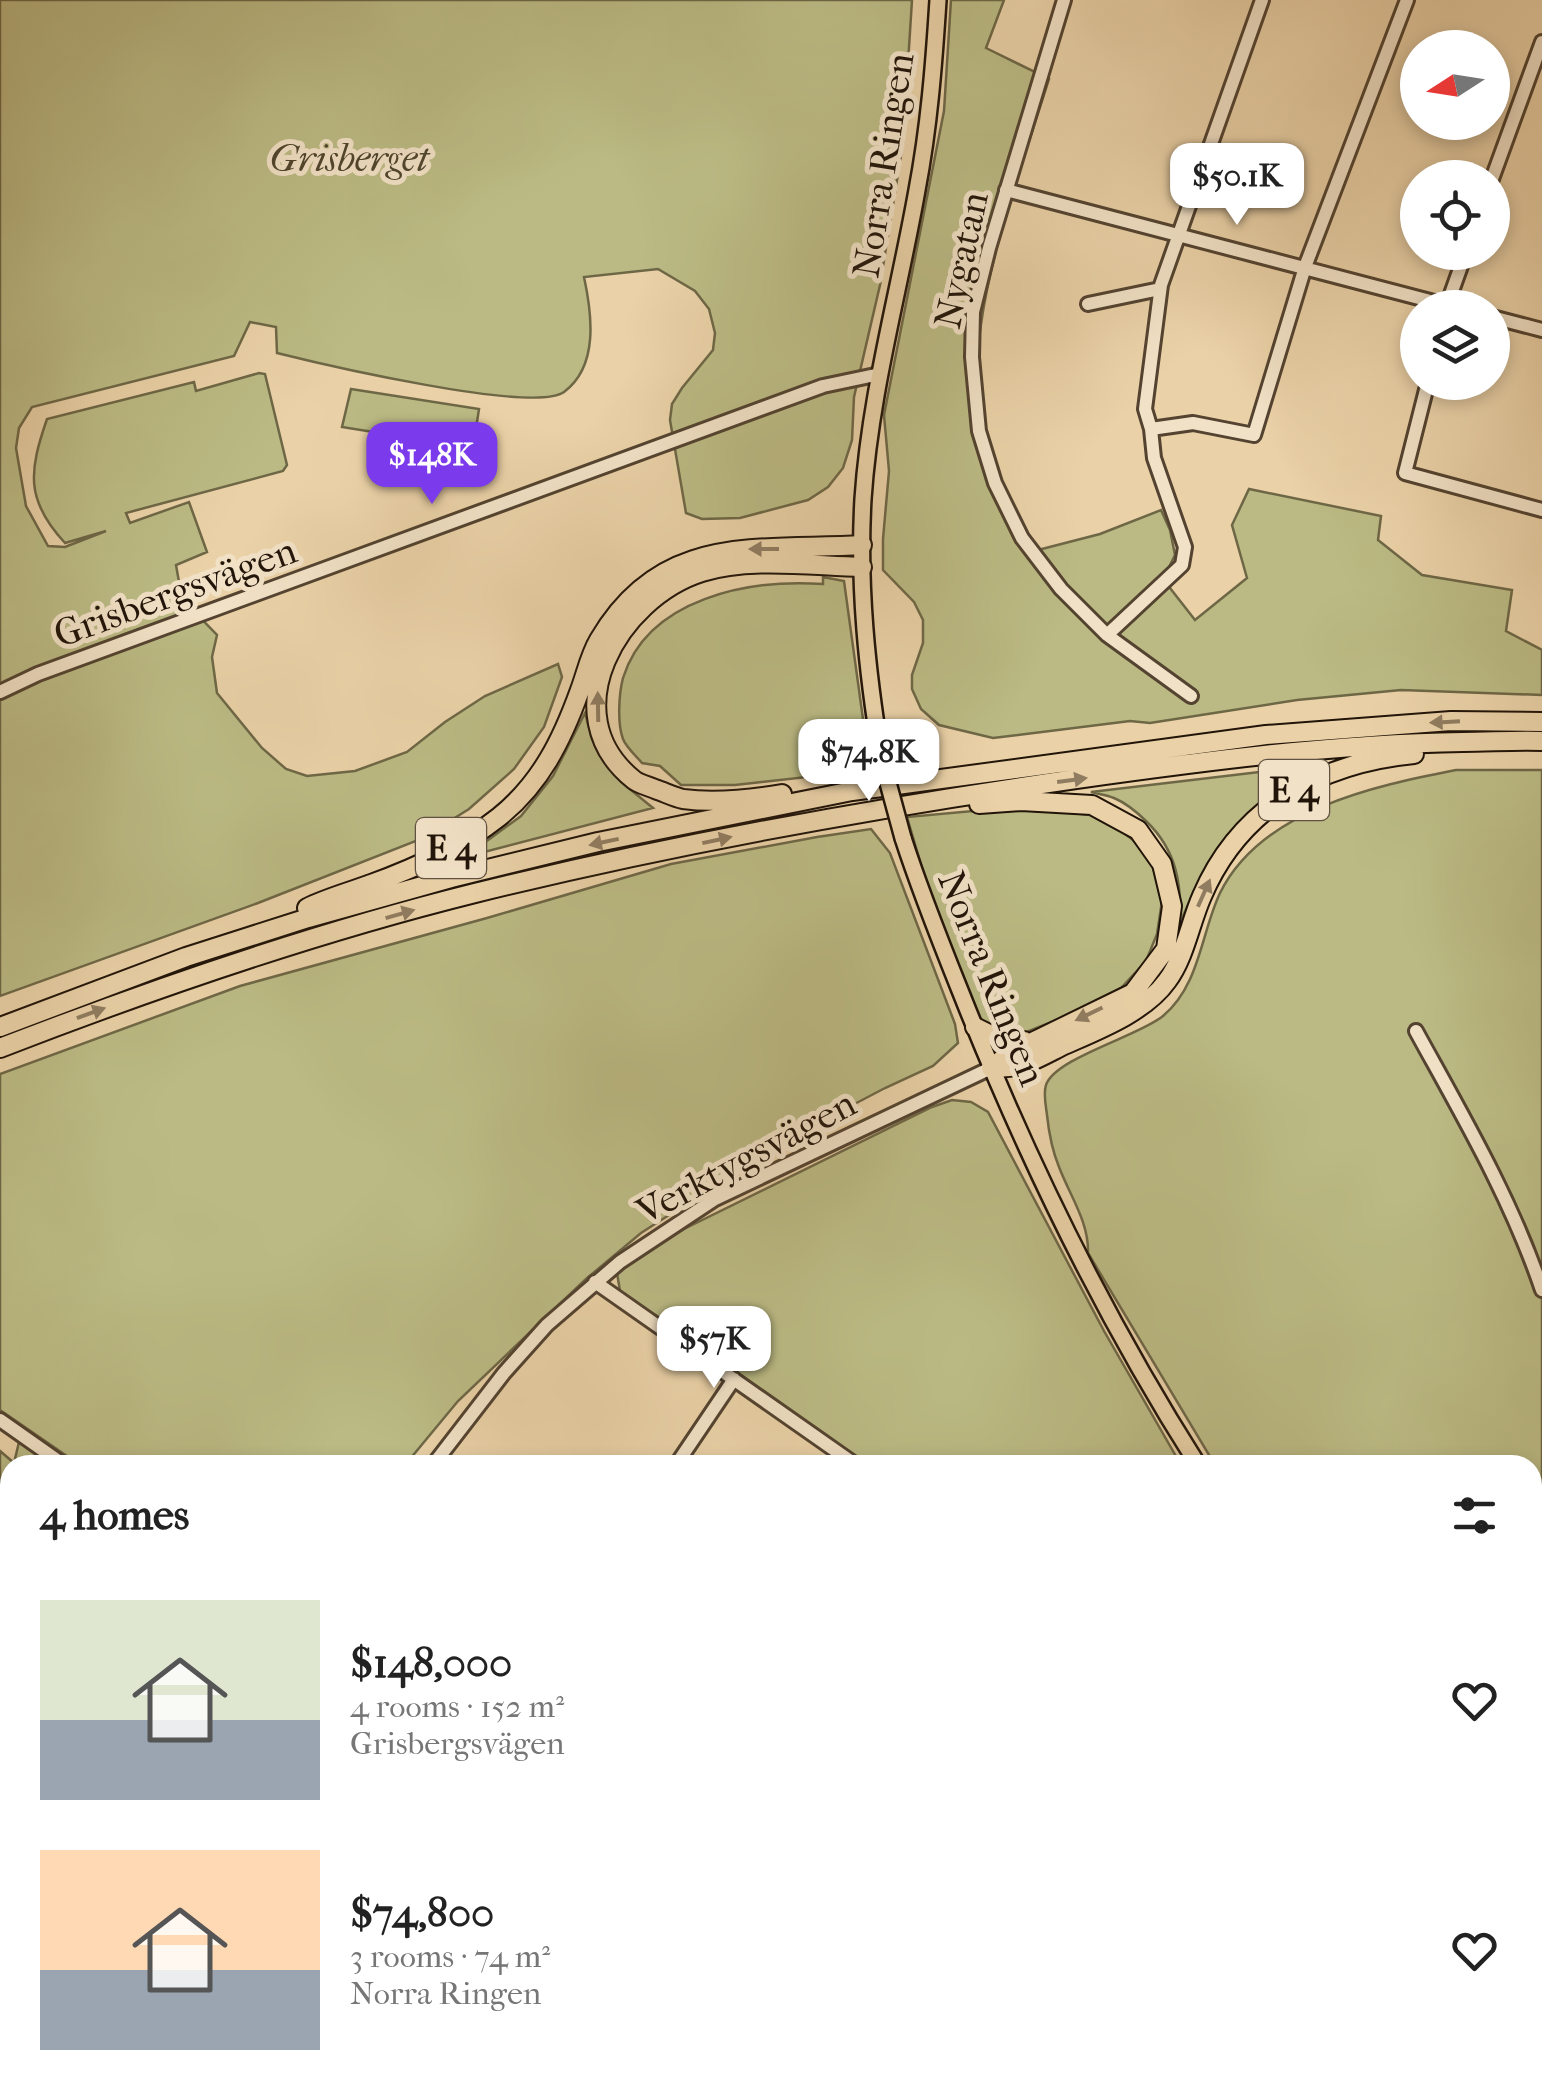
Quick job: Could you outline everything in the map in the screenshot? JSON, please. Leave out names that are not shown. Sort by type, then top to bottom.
[{"type":"highway","name":"E 4","points":[[253,936],[316,904],[442,854],[500,816],[542,772],[565,732],[596,643],[622,605],[654,577],[693,558],[742,548],[862,545]]},
{"type":"highway","name":"E 4","points":[[852,792],[810,789],[748,800],[682,798],[636,782],[612,756],[600,734],[596,712],[602,674],[622,630],[638,612],[680,582],[702,572],[739,565],[862,567]]},
{"type":"highway","name":"E 4","points":[[0,1027],[186,957],[326,913],[598,842],[852,792],[1266,735],[1451,721],[1542,722]]},
{"type":"highway","name":"E 4","points":[[0,1048],[194,977],[345,929],[608,862],[765,830],[1175,765],[1336,748],[1533,741]]},
{"type":"highway","name":"E 4","points":[[991,1068],[1020,1066],[1129,1015],[1167,982],[1221,857],[1243,830],[1299,786],[1345,767],[1398,755],[1533,741]]},
{"type":"highway","name":"E 4","points":[[924,802],[1092,805],[1138,830],[1162,864],[1172,906],[1166,949],[1133,993],[1010,1053],[991,1068]]},
{"type":"highway","points":[[974,1027],[998,1040],[1030,1043]]},
{"type":"main road","name":"Norra Ringen","points":[[938,0],[918,186],[880,374],[864,496],[862,611],[881,757],[903,838],[974,1027],[1015,1123],[1106,1306],[1192,1455]]},
{"type":"street","name":"Nygatan","points":[[1064,0],[1006,190],[974,312],[972,357],[979,430],[994,483],[1022,538],[1061,589],[1107,635],[1192,696]]},
{"type":"street","points":[[1107,635],[1182,565],[1185,547],[1154,458],[1145,409],[1160,289],[1262,0]]},
{"type":"street","points":[[1151,429],[1194,423],[1254,435],[1305,268],[1407,0]]},
{"type":"street","points":[[1499,160],[1542,42]]},
{"type":"street","points":[[1006,190],[1400,294]]},
{"type":"street","points":[[1088,304],[1160,289]]},
{"type":"street","points":[[1510,322],[1542,330]]},
{"type":"street","name":"Grisbergsvägen","points":[[0,692],[73,661],[823,386],[880,374]]},
{"type":"street","points":[[1423,400],[1405,473],[1542,510]]},
{"type":"street","points":[[1416,1031],[1526,1241],[1542,1290]]},
{"type":"street","name":"Verktygsvägen","points":[[441,1455],[504,1372],[547,1324],[620,1262],[715,1199],[991,1068]]},
{"type":"street","points":[[596,1282],[842,1455]]},
{"type":"street","points":[[683,1455],[734,1379]]},
{"type":"street","points":[[0,1420],[50,1455]]},
{"type":"green space","name":"Grisberget","points":[[0,0],[912,0],[903,143],[880,285],[854,397],[852,440],[843,468],[828,487],[808,500],[740,518],[702,519],[686,513],[670,420],[672,404],[713,350],[715,333],[709,309],[695,291],[658,269],[584,277],[590,323],[588,354],[575,381],[564,392],[545,397],[513,397],[426,385],[277,353],[276,327],[250,322],[234,356],[32,407],[19,428],[16,448],[26,506],[48,546],[65,547],[106,531],[65,543],[43,513],[37,499],[34,470],[47,419],[194,382],[196,391],[265,374],[287,465],[283,471],[126,513],[130,523],[189,502],[207,552],[176,565],[182,599],[217,635],[212,657],[217,693],[262,748],[286,769],[307,776],[355,771],[407,752],[485,696],[558,664],[562,677],[544,727],[514,769],[469,809],[421,839],[258,903],[0,996]]},
{"type":"green space","points":[[951,0],[1004,0],[986,48],[1049,79],[993,262],[981,324],[978,366],[982,408],[997,471],[1038,550],[1100,534],[1161,510],[1175,555],[1163,579],[1195,620],[1247,578],[1232,525],[1249,489],[1381,516],[1378,540],[1422,575],[1512,590],[1506,631],[1542,650],[1542,695],[1401,690],[1297,700],[1150,723],[1130,721],[993,738],[939,725],[921,709],[912,689],[912,675],[923,643],[923,620],[914,602],[883,570],[889,471],[884,415],[944,111]]},
{"type":"green space","points":[[351,389],[479,409],[473,448],[342,427]]},
{"type":"green space","points":[[823,577],[844,581],[870,770],[735,785],[681,785],[660,766],[642,763],[623,739],[620,700],[623,678],[636,651],[654,629],[678,612],[734,590],[823,584]]},
{"type":"green space","points":[[585,713],[592,739],[621,782],[653,808],[465,857],[521,816],[553,776]]},
{"type":"green space","points":[[1335,763],[1295,779],[1253,811],[1220,847],[1179,925],[1178,882],[1165,844],[1127,805],[1091,792]]},
{"type":"green space","points":[[1456,770],[1542,770],[1542,1455],[1209,1455],[1088,1253],[1082,1220],[1053,1148],[1046,1085],[1065,1066],[1151,1024],[1175,1003],[1192,974],[1220,893],[1239,865],[1263,841],[1323,806],[1390,784]]},
{"type":"green space","points":[[995,809],[1101,816],[1133,840],[1152,864],[1162,901],[1157,934],[1146,961],[1121,988],[1024,1033],[1002,1035],[990,1030],[975,1012],[925,878],[907,817]]},
{"type":"green space","points":[[871,829],[890,853],[955,1024],[958,1043],[933,1066],[786,1140],[641,1233],[586,1279],[458,1401],[413,1455],[65,1455],[0,1410],[0,1074],[240,986],[671,864]]},
{"type":"green space","points":[[952,1100],[971,1102],[988,1112],[1104,1331],[1175,1455],[849,1455],[621,1297],[617,1273],[684,1229]]},
{"type":"green space","points":[[19,1442],[38,1455],[16,1455]]}]
